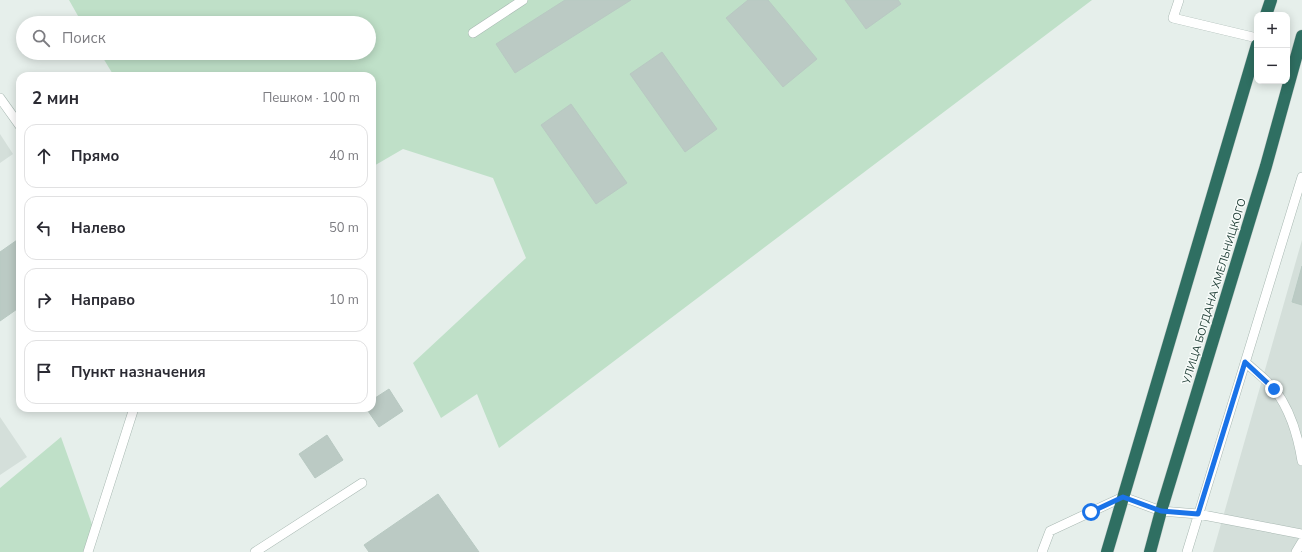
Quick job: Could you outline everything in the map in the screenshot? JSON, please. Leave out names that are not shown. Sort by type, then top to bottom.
[{"type":"highway","points":[[1267,12],[1271,0]]},
{"type":"highway","name":"УЛИЦА БОГДАНА ХМЕЛЬНИЦКОГО","points":[[1150,552],[1161,511],[1266,166],[1292,52],[1302,36]]},
{"type":"highway","points":[[1107,552],[1256,48]]},
{"type":"lane","points":[[473,33],[523,0]]},
{"type":"lane","points":[[1179,0],[1173,18],[1254,37]]},
{"type":"lane","points":[[0,98],[16,120]]},
{"type":"lane","points":[[1187,552],[1302,177]]},
{"type":"lane","points":[[1245,362],[1274,389],[1289,413],[1299,441],[1302,461]]},
{"type":"lane","points":[[88,552],[133,412]]},
{"type":"lane","points":[[255,552],[362,483]]},
{"type":"lane","points":[[1042,552],[1050,531],[1123,497],[1161,511],[1198,514],[1302,534]]},
{"type":"lane","points":[[1296,552],[1302,542]]},
{"type":"shaded area","points":[[0,134],[13,154],[0,163]]},
{"type":"shaded area","points":[[1302,240],[1302,552],[1213,552]]},
{"type":"shaded area","points":[[0,417],[27,457],[0,475]]},
{"type":"green space","points":[[69,0],[1092,0],[499,448],[477,394],[441,418],[413,363],[526,258],[493,178],[403,149],[376,165],[376,72],[112,72],[104,60],[376,60],[376,16],[78,16]]},
{"type":"green space","points":[[61,437],[94,530],[84,552],[0,552],[0,488]]},
{"type":"building","points":[[565,0],[631,0],[515,73],[496,44]]},
{"type":"building","points":[[748,0],[768,0],[817,59],[783,87],[726,18]]},
{"type":"building","points":[[845,0],[898,0],[901,4],[866,29]]},
{"type":"building","points":[[662,52],[717,129],[685,152],[630,74]]},
{"type":"building","points":[[571,104],[627,183],[596,204],[541,125]]},
{"type":"building","points":[[16,241],[16,310],[0,321],[0,252]]},
{"type":"building","points":[[1302,266],[1302,305],[1292,302]]},
{"type":"building","points":[[389,389],[403,411],[379,427],[369,412],[376,412],[376,397]]},
{"type":"building","points":[[327,435],[343,460],[315,478],[299,454]]},
{"type":"building","points":[[438,494],[479,552],[369,552],[364,545]]},
{"type":"route","points":[[1091,512],[1123,497],[1161,511],[1198,514],[1245,362],[1274,389]]}]
